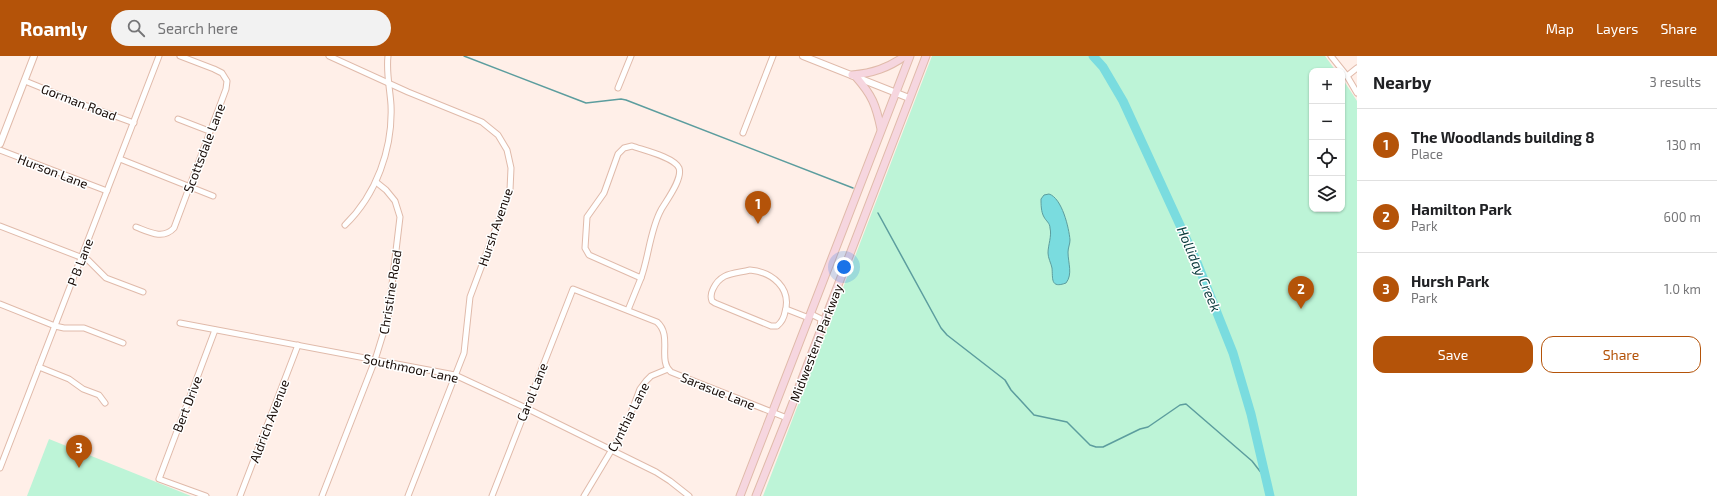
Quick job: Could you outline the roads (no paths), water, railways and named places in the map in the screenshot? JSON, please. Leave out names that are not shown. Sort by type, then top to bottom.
[{"type":"main road","points":[[853,76],[873,73],[894,65],[905,56]]},
{"type":"main road","name":"Midwestern Parkway","points":[[740,496],[910,56]]},
{"type":"main road","name":"Midwestern Parkway","points":[[756,496],[926,56]]},
{"type":"main road","points":[[853,76],[868,92],[877,110],[881,129]]},
{"type":"street","points":[[0,144],[34,56]]},
{"type":"street","name":"P B Lane","points":[[0,468],[159,56]]},
{"type":"street","name":"Scottsdale Lane","points":[[136,227],[162,236],[174,228],[226,89],[227,81],[222,73],[195,58],[180,56]]},
{"type":"street","name":"Hursh Avenue","points":[[330,56],[482,122],[498,135],[507,150],[511,168],[510,190],[470,297],[465,345],[455,376],[408,496]]},
{"type":"street","points":[[345,225],[361,208],[376,182],[388,144],[391,106],[388,82],[388,56]]},
{"type":"street","points":[[618,88],[631,56]]},
{"type":"street","points":[[743,133],[774,56]]},
{"type":"street","points":[[803,56],[909,98]]},
{"type":"street","points":[[1331,56],[1347,76],[1357,92]]},
{"type":"street","points":[[1347,76],[1357,68]]},
{"type":"street","name":"Gorman Road","points":[[25,81],[134,123]]},
{"type":"street","points":[[178,119],[210,131]]},
{"type":"street","points":[[628,310],[641,278],[658,216],[675,188],[679,172],[676,165],[663,157],[628,146],[618,154],[604,193],[587,217],[585,248],[589,255],[641,278]]},
{"type":"street","name":"Hurson Lane","points":[[0,150],[107,191]]},
{"type":"street","points":[[120,159],[213,196]]},
{"type":"street","name":"Christine Road","points":[[322,496],[376,360],[388,318],[400,217],[395,201],[386,190],[376,182]]},
{"type":"street","points":[[0,226],[81,257],[93,264],[106,278],[143,292]]},
{"type":"street","points":[[750,270],[759,271],[767,274],[780,284],[786,295],[786,309],[780,323],[777,326],[771,326],[715,303],[712,301],[711,293],[719,279],[723,276],[750,270]]},
{"type":"street","name":"Sarasue Lane","points":[[573,289],[650,319],[660,325],[664,335],[665,361],[668,369],[676,374],[787,418]]},
{"type":"street","name":"Carol Lane","points":[[492,496],[573,289]]},
{"type":"street","points":[[0,304],[55,326],[64,328],[84,328],[123,343]]},
{"type":"street","points":[[786,309],[820,319],[821,324],[813,351]]},
{"type":"street","name":"Southmoor Lane","points":[[180,323],[455,376],[526,408],[612,450],[670,481],[689,496]]},
{"type":"street","name":"Bert Drive","points":[[206,496],[159,479],[215,330]]},
{"type":"street","name":"Aldrich Avenue","points":[[240,496],[298,345]]},
{"type":"street","points":[[39,367],[69,378],[84,388],[99,395],[105,403]]},
{"type":"street","name":"Cynthia Lane","points":[[584,496],[626,426],[640,389],[651,376],[668,369]]},
{"type":"water","points":[[1049,194],[1058,201],[1061,207],[1066,221],[1070,242],[1068,252],[1070,268],[1068,280],[1066,283],[1057,285],[1053,282],[1052,268],[1048,257],[1051,234],[1050,226],[1043,215],[1041,208],[1041,199],[1044,195]]},
{"type":"waterway","points":[[464,56],[586,103],[621,99],[626,100],[853,188]]},
{"type":"waterway","name":"Holliday Creek","points":[[1093,56],[1103,67],[1123,101],[1196,260],[1233,353],[1251,414],[1270,496]]},
{"type":"waterway","points":[[878,213],[941,328],[947,335],[1005,380],[1011,390],[1034,415],[1067,422],[1090,445],[1103,447],[1140,429],[1148,427],[1180,405],[1186,404],[1252,461],[1266,479]]},
{"type":"place","name":"The Woodlands building 8","points":[[758,224]]},
{"type":"place","name":"Hamilton Park","points":[[1301,309]]},
{"type":"place","name":"Hursh Park","points":[[79,468]]}]
